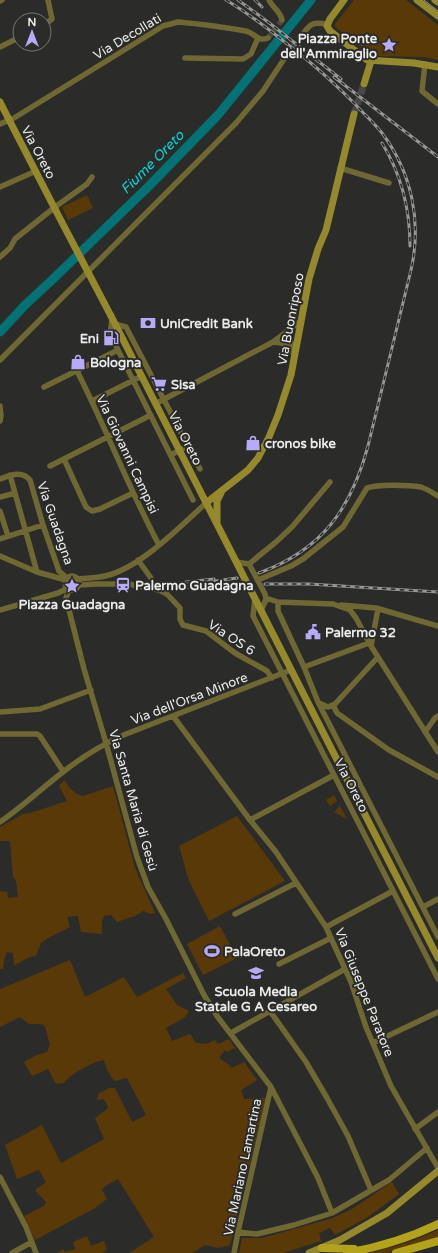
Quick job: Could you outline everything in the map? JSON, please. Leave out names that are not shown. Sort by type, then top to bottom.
[{"type":"main road","points":[[347,1253],[373,1248],[421,1232],[438,1224]]},
{"type":"main road","points":[[396,1253],[438,1241]]},
{"type":"main road","points":[[322,1248],[373,1248]]},
{"type":"street","points":[[48,0],[51,12]]},
{"type":"street","points":[[269,0],[280,14],[282,20]]},
{"type":"street","points":[[327,24],[344,0]]},
{"type":"street","points":[[417,0],[438,16]]},
{"type":"street","name":"Via Decollati","points":[[0,124],[41,102],[163,26],[171,23],[178,22],[224,27],[249,32],[258,38],[268,38]]},
{"type":"street","points":[[302,35],[312,23],[327,24]]},
{"type":"street","points":[[327,24],[330,31],[362,57],[371,61],[406,62],[438,67]]},
{"type":"street","points":[[185,58],[243,59],[251,54],[258,38]]},
{"type":"street","points":[[0,47],[12,41]]},
{"type":"street","points":[[0,360],[236,123],[263,91],[288,53]]},
{"type":"street","points":[[364,84],[371,61]]},
{"type":"street","points":[[425,64],[422,91],[438,104]]},
{"type":"street","name":"Via Oreto","points":[[0,102],[142,376],[438,958]]},
{"type":"street","name":"Via Buonriposo","points":[[206,503],[221,493],[248,470],[258,458],[264,448],[280,409],[291,375],[309,279],[318,249],[326,230],[354,114]]},
{"type":"street","points":[[340,168],[389,183]]},
{"type":"street","points":[[0,187],[36,171]]},
{"type":"street","points":[[0,258],[10,248],[15,239],[87,184],[92,177]]},
{"type":"street","name":"Via Oreto","points":[[113,320],[110,334],[193,500]]},
{"type":"street","name":"Via Oreto","points":[[113,320],[126,327],[200,470]]},
{"type":"street","points":[[155,404],[273,342],[301,322]]},
{"type":"street","points":[[286,333],[292,344],[294,356]]},
{"type":"street","points":[[273,342],[282,343],[290,347],[294,356]]},
{"type":"street","points":[[44,388],[118,350]]},
{"type":"street","name":"Via Giovanni Campisi","points":[[77,371],[133,493],[159,545]]},
{"type":"street","points":[[92,401],[142,376]]},
{"type":"street","points":[[0,406],[0,421]]},
{"type":"street","points":[[50,466],[151,415]]},
{"type":"street","points":[[171,455],[188,446]]},
{"type":"street","points":[[64,459],[86,507],[92,511],[100,509],[133,493]]},
{"type":"street","name":"Via Guadagna","points":[[0,478],[22,474],[27,476],[30,480],[43,525],[59,571],[67,579]]},
{"type":"street","points":[[10,476],[36,572]]},
{"type":"street","points":[[236,562],[249,564],[278,541],[292,527],[330,482]]},
{"type":"street","points":[[258,580],[302,559],[343,527],[366,489],[369,487],[418,487],[426,489],[438,496]]},
{"type":"street","points":[[0,497],[15,493]]},
{"type":"street","points":[[217,524],[217,501],[221,493]]},
{"type":"street","points":[[78,582],[106,576],[130,566],[159,545],[206,503]]},
{"type":"street","points":[[0,511],[8,536]]},
{"type":"street","points":[[0,539],[43,525]]},
{"type":"street","points":[[0,556],[36,572],[67,579],[74,577],[78,582]]},
{"type":"street","points":[[138,560],[151,578]]},
{"type":"street","points":[[249,564],[266,594],[261,611]]},
{"type":"street","points":[[67,579],[66,585],[69,589]]},
{"type":"street","points":[[0,610],[69,589],[74,590],[78,582]]},
{"type":"street","name":"Via OS 6","points":[[78,582],[96,584],[128,584],[163,591],[180,608],[180,619],[183,625],[206,631],[235,654],[267,671],[272,678]]},
{"type":"street","name":"Via Santa Maria di Gesù","points":[[69,589],[66,598],[137,857],[148,887],[166,919],[204,995],[217,1016],[271,1087],[315,1172],[332,1213]]},
{"type":"street","name":"Via Oreto","points":[[255,599],[253,616],[438,979]]},
{"type":"street","points":[[265,601],[269,599],[278,602],[333,604],[378,609],[438,626]]},
{"type":"street","name":"Via Oreto","points":[[278,602],[278,611],[304,667],[318,702],[438,936]]},
{"type":"street","points":[[333,604],[350,610],[356,618],[370,644],[438,752]]},
{"type":"street","points":[[370,644],[378,609]]},
{"type":"street","points":[[304,667],[370,644]]},
{"type":"street","points":[[318,702],[328,707],[333,705],[378,657]]},
{"type":"street","name":"Via dell'Orsa Minore","points":[[0,822],[63,771],[93,750],[106,743],[291,670]]},
{"type":"street","points":[[0,712],[40,709],[91,690]]},
{"type":"street","points":[[333,705],[336,712],[389,750],[438,777]]},
{"type":"street","name":"Via Giuseppe Paratore","points":[[173,716],[250,820],[276,852],[326,927],[345,969],[391,1086],[438,1170]]},
{"type":"street","points":[[425,732],[438,716]]},
{"type":"street","points":[[0,734],[37,734],[40,736],[63,771]]},
{"type":"street","points":[[250,820],[334,775]]},
{"type":"street","points":[[236,914],[296,883]]},
{"type":"street","points":[[326,927],[393,892]]},
{"type":"street","points":[[423,907],[438,899]]},
{"type":"street","points":[[279,964],[331,938]]},
{"type":"street","points":[[231,1033],[345,969]]},
{"type":"street","points":[[270,1011],[306,1062],[327,1098],[348,1136],[371,1190]]},
{"type":"street","points":[[373,1043],[438,1012]]},
{"type":"street","name":"Via Mariano Lamartina","points":[[234,1253],[271,1087]]},
{"type":"street","points":[[415,1129],[438,1112]]},
{"type":"street","points":[[238,1232],[257,1234],[270,1232],[332,1213],[389,1180],[427,1148]]},
{"type":"street","points":[[309,1253],[340,1240],[387,1213],[438,1170]]},
{"type":"street","points":[[0,1177],[26,1226],[36,1253]]},
{"type":"street","points":[[12,1253],[32,1242]]},
{"type":"shaded area","name":"Piazza Ponte dell'Ammiraglio","points":[[354,0],[406,0],[438,25],[438,60],[425,57],[376,56],[369,53],[335,27],[335,24]]},
{"type":"shaded area","points":[[87,195],[93,208],[68,220],[62,207]]},
{"type":"shaded area","points":[[64,780],[70,788],[83,796],[113,786],[135,868],[155,913],[150,914],[143,911],[135,916],[117,922],[111,915],[104,916],[102,921],[102,934],[81,932],[78,916],[67,917],[70,927],[41,943],[36,956],[29,957],[14,965],[13,953],[7,952],[3,969],[0,969],[0,891],[7,892],[8,898],[18,897],[16,880],[13,877],[10,841],[0,841],[0,827],[23,814],[67,801],[59,786]]},
{"type":"shaded area","points":[[334,795],[337,801],[330,806],[326,800]]},
{"type":"shaded area","points":[[340,806],[347,819],[334,812]]},
{"type":"shaded area","points":[[237,816],[285,881],[209,921],[189,881],[179,846]]},
{"type":"shaded area","name":"PalaOreto","points":[[220,926],[237,958],[203,975],[187,944]]},
{"type":"shaded area","points":[[70,960],[85,997],[124,977],[137,997],[183,973],[186,978],[166,989],[177,1005],[189,1011],[185,1017],[166,1028],[172,1041],[190,1034],[196,1043],[206,1044],[215,1040],[218,1044],[229,1039],[235,1048],[227,1052],[225,1050],[219,1058],[232,1068],[244,1062],[257,1080],[241,1090],[244,1099],[266,1098],[230,1245],[218,1248],[205,1245],[192,1253],[129,1253],[154,1237],[118,1179],[105,1186],[102,1190],[107,1199],[95,1208],[35,1240],[24,1216],[44,1206],[46,1202],[35,1190],[46,1182],[39,1170],[17,1179],[5,1145],[42,1125],[61,1163],[104,1139],[95,1118],[108,1107],[103,1099],[97,1100],[98,1094],[109,1088],[115,1088],[132,1122],[146,1115],[127,1078],[114,1081],[107,1070],[104,1060],[82,1068],[64,1083],[56,1084],[48,1069],[32,1076],[24,1062],[37,1055],[47,1052],[50,1045],[45,1026],[40,1024],[29,1024],[20,1017],[0,1027],[0,989]]},
{"type":"shaded area","points":[[392,1182],[399,1194],[368,1217],[335,1235],[330,1228],[319,1233],[321,1241],[283,1253],[239,1253],[242,1238],[262,1238],[333,1218],[352,1209]]},
{"type":"shaded area","points":[[438,1230],[438,1238],[386,1253],[370,1253],[412,1241]]},
{"type":"shaded area","points":[[87,1236],[91,1246],[104,1241],[107,1250],[102,1253],[57,1253],[63,1249],[65,1252],[75,1249],[73,1242]]},
{"type":"waterway","name":"Fiume Oreto","points":[[0,332],[25,305],[149,186],[218,115],[311,0]]},
{"type":"tunnel","points":[[268,38],[282,20]]},
{"type":"tunnel","points":[[288,53],[302,35]]},
{"type":"tunnel","points":[[354,114],[364,84]]},
{"type":"tram line","points":[[424,0],[438,11]]},
{"type":"railway","points":[[226,0],[247,13],[312,64],[349,98],[379,129],[401,165],[412,198],[415,216],[414,252],[411,270],[368,446],[353,489],[343,508],[317,539],[281,564],[259,573]]},
{"type":"railway","points":[[238,0],[341,79]]},
{"type":"railway","points":[[255,0],[262,7]]},
{"type":"railway","points":[[334,77],[438,157]]},
{"type":"railway","points":[[382,143],[389,155],[403,192],[410,232],[410,246]]},
{"type":"railway","points":[[209,582],[237,578]]},
{"type":"railway","points":[[186,582],[214,579]]},
{"type":"railway","points":[[265,584],[309,584],[438,592]]},
{"type":"railway","points":[[169,587],[241,587]]},
{"type":"place","name":"Piazza Ponte dell'Ammiraglio","points":[[389,45]]},
{"type":"place","name":"UniCredit Bank","points":[[148,323]]},
{"type":"place","name":"Eni","points":[[111,338]]},
{"type":"place","name":"Bologna","points":[[78,362]]},
{"type":"place","name":"Sisa","points":[[159,384]]},
{"type":"place","name":"cronos bike","points":[[253,443]]},
{"type":"place","name":"Palermo Guadagna","points":[[123,585]]},
{"type":"place","name":"Piazza Guadagna","points":[[72,586]]},
{"type":"place","name":"Palermo 32","points":[[313,632]]},
{"type":"place","name":"PalaOreto","points":[[212,951]]},
{"type":"place","name":"Scuola Media Statale G A Cesareo","points":[[256,973]]}]
